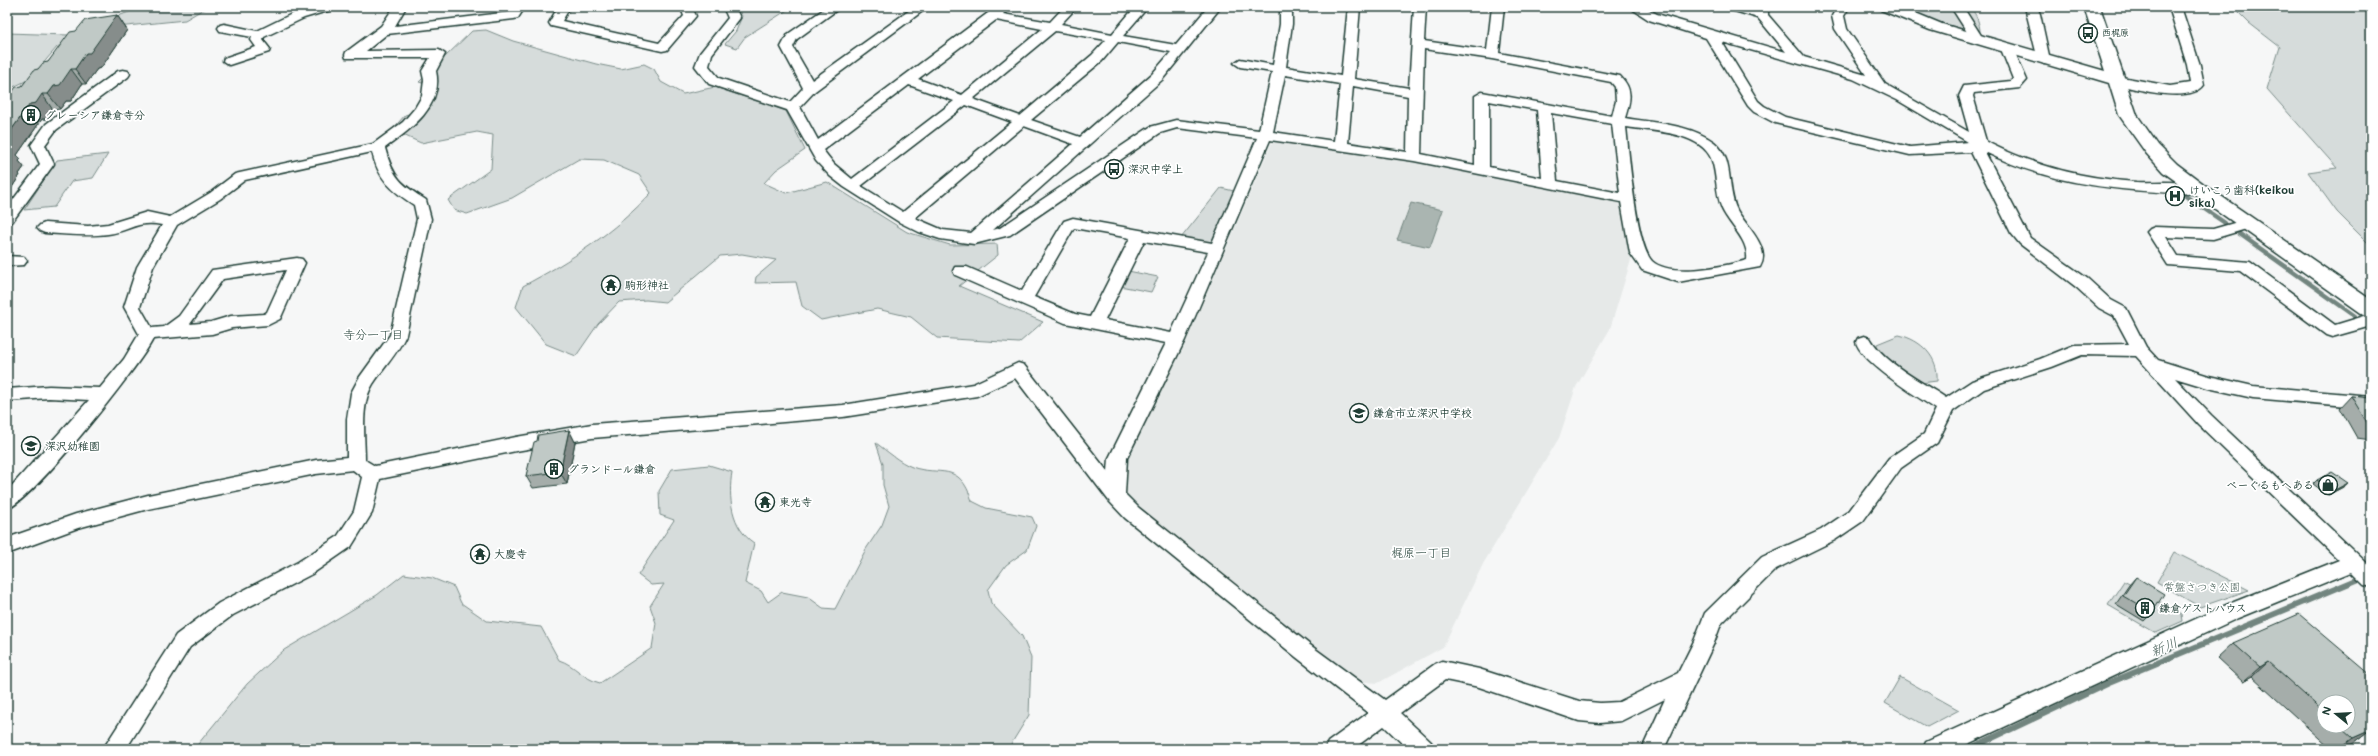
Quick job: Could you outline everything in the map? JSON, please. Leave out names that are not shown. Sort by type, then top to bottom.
[{"type":"street","points":[[224,28],[258,35],[300,15],[327,7]]},
{"type":"street","points":[[147,334],[132,307],[145,267],[160,239],[172,222],[215,196],[240,178],[276,168],[378,147],[408,125],[420,110],[429,96],[431,80],[429,71],[439,54],[351,56],[367,46],[383,31],[392,21],[400,7]]},
{"type":"street","points":[[451,22],[458,7]]},
{"type":"street","points":[[383,31],[514,15],[519,7]]},
{"type":"street","points":[[564,7],[555,23],[662,47],[690,16],[687,8],[681,7]]},
{"type":"street","points":[[729,7],[734,18],[706,53],[702,66],[714,81],[793,107],[816,148],[831,169],[852,186],[904,220],[931,232],[974,239],[988,238],[1005,232],[1022,222],[1155,130],[1176,124],[1188,124],[1414,157],[1628,199]]},
{"type":"street","points":[[810,88],[787,48],[792,37],[835,7]]},
{"type":"street","points":[[793,107],[810,88],[919,7]]},
{"type":"street","points":[[852,186],[964,100],[1053,26],[1071,7]]},
{"type":"street","points":[[904,220],[1097,58],[1142,7]]},
{"type":"street","points":[[974,239],[1157,77],[1181,50],[1214,7]]},
{"type":"street","points":[[1116,496],[1118,458],[1177,340],[1265,136],[1279,70],[1286,24],[1286,7]]},
{"type":"street","points":[[1341,146],[1354,7]]},
{"type":"street","points":[[1414,157],[1415,93],[1420,7]]},
{"type":"street","points":[[1492,55],[1495,45],[1498,7]]},
{"type":"street","points":[[1635,7],[1653,17],[1712,35],[1798,58],[1879,84],[1979,141],[2029,166],[2066,177],[2109,183],[2198,189]]},
{"type":"street","points":[[1735,7],[1762,11],[1798,58]]},
{"type":"street","points":[[1843,7],[1838,16],[1840,29],[1879,84]]},
{"type":"street","points":[[1887,7],[1936,27],[2116,80],[2174,91],[2188,90],[2197,85],[2188,52],[2176,20],[2175,7]]},
{"type":"street","points":[[1957,7],[1978,40]]},
{"type":"street","points":[[2031,7],[2034,14],[2044,60]]},
{"type":"street","points":[[2092,7],[2128,115],[2142,138],[2170,168],[2371,310]]},
{"type":"street","points":[[816,148],[998,12],[1053,26],[1181,50]]},
{"type":"street","points":[[229,61],[264,49],[257,40],[258,35]]},
{"type":"street","points":[[1712,35],[1753,103],[1759,109],[1780,120],[1910,151],[1969,148],[1979,141]]},
{"type":"street","points":[[1418,44],[1492,55],[1615,79],[1622,86],[1623,101],[1618,121],[1628,199],[1638,253],[1648,266],[1678,277],[1745,266],[1755,262],[1757,255],[1729,208],[1723,186],[1720,160],[1712,147],[1702,140],[1682,132],[1618,121],[1544,108],[1482,96],[1482,170]]},
{"type":"street","points":[[2007,49],[2020,80],[2015,86],[1969,89],[1966,96],[1979,141],[1978,154],[2022,237],[2082,283],[2105,304],[2120,312],[2140,350],[2153,365],[2205,420],[2371,579]]},
{"type":"street","points":[[1240,62],[1415,93]]},
{"type":"street","points":[[7,219],[46,164],[38,145],[51,127],[123,74]]},
{"type":"street","points":[[908,80],[1082,143]]},
{"type":"street","points":[[1544,108],[1550,184]]},
{"type":"street","points":[[356,463],[356,418],[360,393],[365,382],[394,344],[398,335],[404,302],[424,219],[421,203],[390,182],[383,170],[378,147]]},
{"type":"street","points":[[45,228],[84,236],[147,217],[172,222]]},
{"type":"street","points":[[1025,299],[1070,224],[1217,249]]},
{"type":"street","points":[[2248,224],[2213,234],[2155,232],[2173,261],[2244,266],[2332,331],[2371,320]]},
{"type":"street","points":[[1095,324],[1139,236]]},
{"type":"street","points":[[147,334],[212,328],[232,322],[268,318],[274,315],[297,263],[246,272],[218,274],[185,320],[168,332]]},
{"type":"street","points":[[962,271],[1071,319],[1177,340]]},
{"type":"street","points":[[7,502],[36,476],[129,365],[147,334]]},
{"type":"street","points":[[1864,342],[1865,346],[1889,368],[1946,407]]},
{"type":"street","points":[[1653,749],[1685,679],[1704,643],[1712,619],[1769,563],[1828,535],[1856,516],[1895,463],[1931,438],[1946,407],[1978,385],[2046,363],[2080,349],[2140,350]]},
{"type":"street","points":[[2153,365],[2208,382],[2246,390],[2371,402]]},
{"type":"street","points":[[7,546],[76,521],[148,502],[316,466],[356,463],[372,474],[516,444],[592,431],[843,411],[977,390],[1018,369],[1116,496],[1132,514],[1303,651],[1384,712],[1423,749]]},
{"type":"street","points":[[7,395],[49,392],[104,394]]},
{"type":"street","points":[[114,749],[183,641],[226,609],[305,568],[344,542],[364,514],[372,474]]},
{"type":"street","points":[[1934,749],[2231,612],[2353,563]]},
{"type":"street","points":[[1336,749],[1442,670],[1479,678],[1579,711],[1600,713],[1621,711],[1685,679]]},
{"type":"shaded area","name":"鎌倉市立深沢中学校","points":[[1272,142],[1412,161],[1615,200],[1621,202],[1624,206],[1631,260],[1610,329],[1576,387],[1559,438],[1483,564],[1443,647],[1378,683],[1355,681],[1145,517],[1123,493],[1121,467],[1183,349]]},
{"type":"shaded area","points":[[1411,203],[1443,210],[1430,247],[1397,240]]},
{"type":"green space","points":[[142,7],[207,7],[185,20],[117,27],[80,36],[57,47],[30,79],[7,90],[7,33],[68,35]]},
{"type":"green space","points":[[737,7],[792,7],[745,37],[737,48],[725,44],[736,31],[742,16]]},
{"type":"green space","points":[[1895,7],[1952,7],[1969,31],[1965,33]]},
{"type":"green space","points":[[1961,7],[1970,7],[1972,9],[1977,19],[1980,32],[1976,31]]},
{"type":"green space","points":[[2233,7],[2371,7],[2371,246],[2337,212],[2308,172],[2337,168],[2267,89],[2280,47],[2249,23]]},
{"type":"green space","points":[[486,30],[513,41],[596,64],[621,69],[644,64],[654,69],[661,82],[683,94],[715,87],[786,111],[805,150],[776,170],[764,183],[786,193],[827,182],[907,232],[950,245],[997,244],[998,255],[959,286],[1043,322],[1019,343],[937,338],[911,317],[877,309],[821,320],[802,306],[796,282],[755,283],[756,277],[776,260],[742,254],[720,256],[665,302],[646,300],[619,302],[598,324],[576,356],[546,344],[516,307],[523,286],[591,245],[637,207],[651,193],[639,175],[604,160],[579,159],[512,198],[467,214],[454,210],[448,200],[491,169],[493,135],[477,132],[421,143],[392,130],[405,115],[424,110],[438,88],[419,82],[472,31]]},
{"type":"green space","points":[[108,154],[93,178],[72,181],[54,207],[24,210],[57,160]]},
{"type":"green space","points":[[1221,188],[1234,191],[1211,243],[1181,238]]},
{"type":"green space","points":[[1128,271],[1158,277],[1151,292],[1120,286]]},
{"type":"green space","points":[[1899,335],[1907,337],[1921,345],[1932,357],[1937,372],[1937,381],[1921,383],[1877,350],[1877,344]]},
{"type":"green space","points":[[876,443],[907,465],[922,470],[948,472],[955,475],[967,488],[972,501],[986,508],[1032,517],[1036,526],[1027,550],[1006,565],[988,590],[991,603],[1022,636],[1031,658],[1029,715],[1008,749],[194,749],[247,684],[284,650],[377,595],[404,574],[432,578],[454,587],[461,603],[487,621],[541,627],[559,660],[600,683],[652,648],[656,623],[650,606],[664,584],[651,585],[638,575],[674,520],[660,515],[659,491],[672,469],[709,465],[732,472],[731,501],[736,521],[746,537],[754,543],[745,583],[761,591],[768,602],[782,592],[808,597],[823,608],[835,609],[866,549],[882,525],[889,506],[883,485],[883,464]]},
{"type":"green space","name":"常盤さつき公園","points":[[2174,552],[2249,590],[2200,607],[2157,582]]},
{"type":"green space","points":[[2124,581],[2182,615],[2183,621],[2156,633],[2108,605]]},
{"type":"green space","points":[[1900,677],[1959,710],[1927,727],[1885,703]]},
{"type":"building","points":[[117,15],[90,53],[86,53],[75,69],[71,69],[60,85],[54,86],[48,94],[42,94],[36,103],[30,104],[7,136],[7,95],[10,95],[16,87],[22,86],[34,70],[38,69],[43,63],[48,62],[70,32],[76,31],[85,20]]},
{"type":"building","points":[[2351,396],[2371,398],[2371,426],[2369,426]]},
{"type":"building","points":[[569,430],[560,472],[526,476],[534,442],[537,441],[538,435]]},
{"type":"building","points":[[2332,472],[2348,483],[2333,491],[2317,480]]},
{"type":"building","points":[[2136,577],[2164,594],[2152,613],[2123,596]]},
{"type":"building","points":[[2299,614],[2371,675],[2371,723],[2368,724],[2371,727],[2371,730],[2353,738],[2349,734],[2356,734],[2356,694],[2316,694],[2316,705],[2268,662],[2260,667],[2233,643]]},
{"type":"waterway","points":[[2184,195],[2225,223]]},
{"type":"waterway","points":[[2237,232],[2355,316]]},
{"type":"waterway","name":"新川","points":[[1969,749],[2109,683],[2371,574]]},
{"type":"place","name":"西梶原","points":[[2088,33]]},
{"type":"place","name":"グレーシア鎌倉寺分","points":[[31,115]]},
{"type":"place","name":"深沢中学上","points":[[1114,169]]},
{"type":"place","name":"けいこう歯科(keikou sika)","points":[[2175,196]]},
{"type":"place","name":"駒形神社","points":[[611,285]]},
{"type":"place","name":"鎌倉市立深沢中学校","points":[[1359,413]]},
{"type":"place","name":"深沢幼稚園","points":[[31,446]]},
{"type":"place","name":"グランドール鎌倉","points":[[554,469]]},
{"type":"place","name":"べーぐるもへある","points":[[2328,485]]},
{"type":"place","name":"東光寺","points":[[765,502]]},
{"type":"place","name":"大慶寺","points":[[480,554]]},
{"type":"place","name":"鎌倉ゲストハウス","points":[[2145,608]]},
{"type":"district","name":"寺分一丁目","points":[[373,335]]},
{"type":"district","name":"梶原一丁目","points":[[1421,553]]}]
